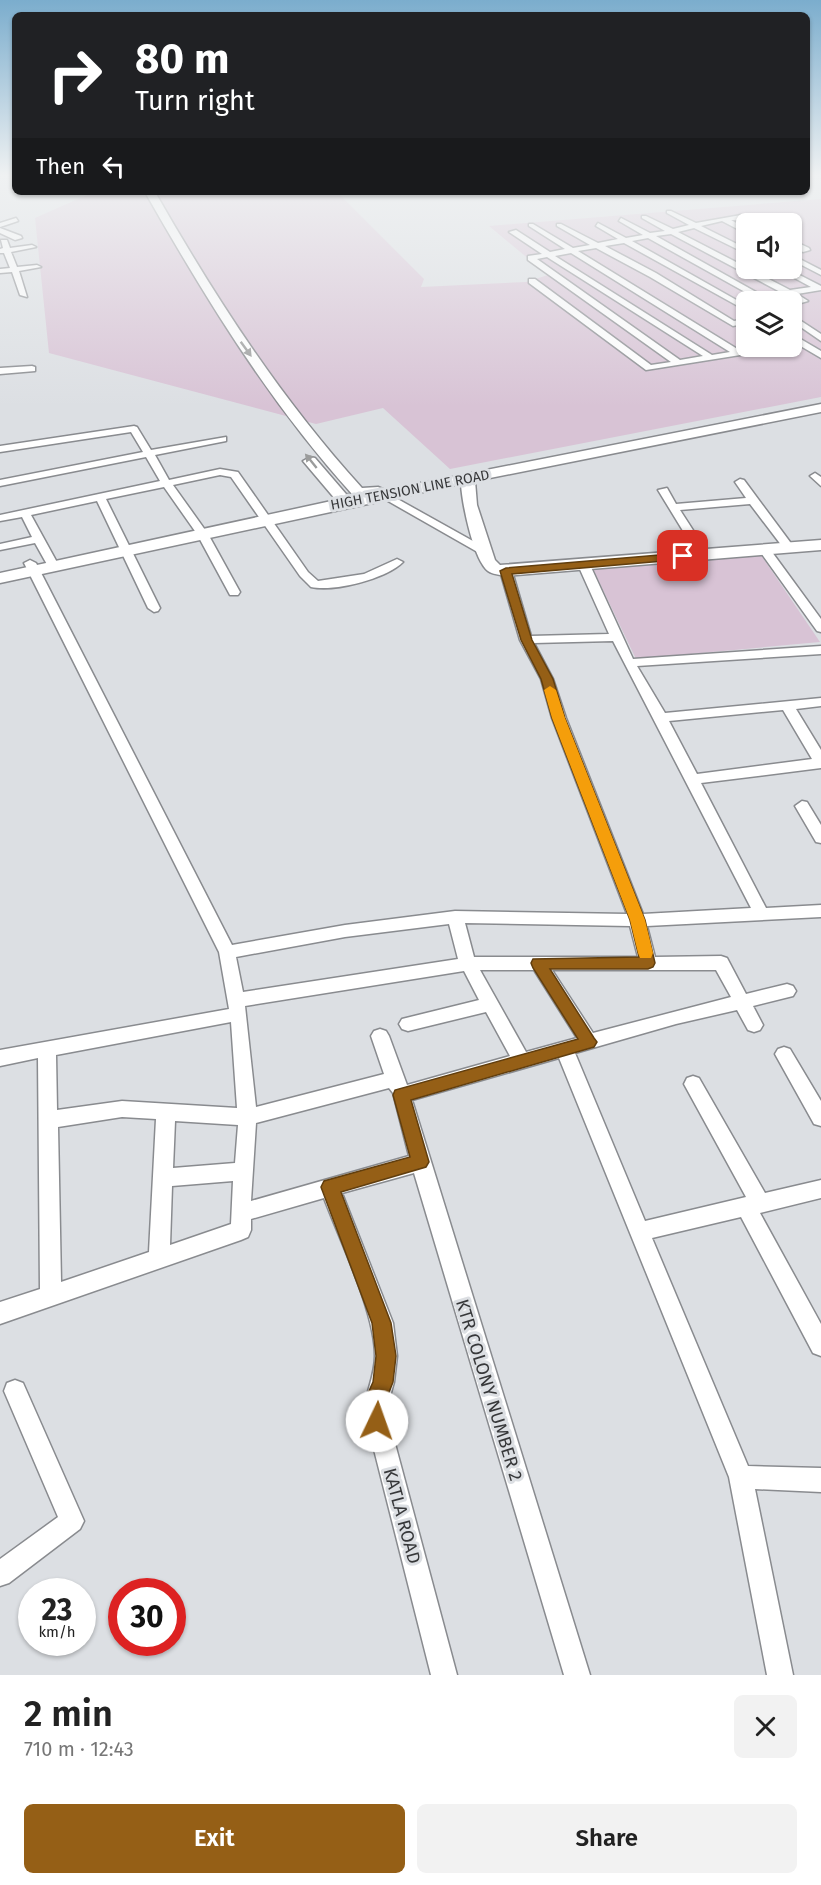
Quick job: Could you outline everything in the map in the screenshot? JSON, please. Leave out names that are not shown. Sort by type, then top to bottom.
[{"type":"main road","points":[[172,251],[216,329],[286,428]]},
{"type":"main road","points":[[183,251],[230,327],[309,437],[357,491],[366,493],[465,475],[470,505],[490,566],[506,571],[821,545]]},
{"type":"main road","points":[[216,329],[230,327]]},
{"type":"main road","name":"HIGH TENSION LINE ROAD","points":[[696,430],[821,402]]},
{"type":"main road","name":"HIGH TENSION LINE ROAD","points":[[125,547],[346,499],[385,495],[465,475],[821,408]]},
{"type":"main road","points":[[304,453],[346,499]]},
{"type":"main road","points":[[0,570],[32,567],[125,547]]},
{"type":"main road","points":[[0,578],[32,567]]},
{"type":"street","points":[[6,251],[24,295]]},
{"type":"street","points":[[542,251],[571,267],[592,284],[711,358]]},
{"type":"street","points":[[567,251],[530,259],[678,363]]},
{"type":"street","points":[[575,251],[736,352]]},
{"type":"street","points":[[611,251],[736,326]]},
{"type":"street","points":[[647,251],[736,303]]},
{"type":"street","points":[[682,251],[752,291]]},
{"type":"street","points":[[711,251],[784,291],[820,288]]},
{"type":"street","points":[[802,263],[821,273]]},
{"type":"street","points":[[0,272],[37,267]]},
{"type":"street","points":[[802,277],[821,273]]},
{"type":"street","points":[[553,276],[532,281],[649,368],[736,354]]},
{"type":"street","points":[[800,279],[820,288]]},
{"type":"street","points":[[802,325],[821,338]]},
{"type":"street","points":[[802,346],[821,355]]},
{"type":"street","points":[[0,371],[32,369]]},
{"type":"street","points":[[0,449],[134,429],[151,454],[166,483],[200,531],[234,592]]},
{"type":"street","points":[[0,483],[223,439]]},
{"type":"street","points":[[0,518],[220,472],[232,473],[266,517],[304,574],[315,585],[368,577],[384,571],[397,562]]},
{"type":"street","points":[[740,482],[789,548]]},
{"type":"street","points":[[663,490],[703,555]]},
{"type":"street","points":[[385,495],[485,552]]},
{"type":"street","points":[[100,497],[154,608]]},
{"type":"street","points":[[673,507],[753,501]]},
{"type":"street","points":[[25,513],[52,563]]},
{"type":"street","points":[[0,547],[39,539]]},
{"type":"street","points":[[765,550],[821,628]]},
{"type":"street","points":[[584,565],[629,663],[661,718],[762,915]]},
{"type":"street","points":[[0,1313],[241,1230],[240,1213],[248,1117],[238,1007],[227,952],[32,567]]},
{"type":"street","points":[[506,571],[526,640],[547,679],[559,718],[637,920],[648,963]]},
{"type":"street","points":[[526,640],[619,637]]},
{"type":"street","points":[[629,663],[821,650]]},
{"type":"street","points":[[661,718],[821,702]]},
{"type":"street","points":[[692,779],[821,763],[787,705]]},
{"type":"street","points":[[802,806],[821,838]]},
{"type":"street","points":[[227,952],[345,930],[455,916],[637,920],[821,911]]},
{"type":"street","points":[[455,916],[468,964],[522,1061]]},
{"type":"street","points":[[538,963],[589,1042]]},
{"type":"street","points":[[0,1058],[238,1007],[468,964],[721,963],[754,1024]]},
{"type":"street","points":[[48,1120],[122,1109],[248,1117],[522,1061],[741,1000],[787,991]]},
{"type":"street","points":[[408,1024],[490,1004]]},
{"type":"street","name":"KTR COLONY NUMBER 2","points":[[380,1036],[398,1087],[577,1675]]},
{"type":"street","points":[[47,1049],[51,1296]]},
{"type":"street","points":[[564,1049],[741,1477],[780,1675]]},
{"type":"street","points":[[784,1054],[821,1118]]},
{"type":"street","points":[[693,1084],[821,1345]]},
{"type":"street","points":[[159,1258],[166,1112]]},
{"type":"street","points":[[240,1213],[420,1162]]},
{"type":"street","points":[[163,1178],[243,1171]]},
{"type":"street","name":"KATLA ROAD","points":[[330,1187],[382,1323],[386,1356],[383,1382],[375,1410],[444,1675]]},
{"type":"street","points":[[641,1231],[821,1189]]},
{"type":"street","points":[[0,1574],[72,1521],[15,1390]]},
{"type":"street","points":[[741,1477],[821,1480]]},
{"type":"shaded area","points":[[38,251],[396,251],[424,279],[421,287],[526,282],[548,275],[519,251],[736,251],[736,279],[802,279],[802,251],[821,251],[821,397],[450,469],[383,408],[316,424],[49,353]]},
{"type":"shaded area","points":[[761,555],[820,642],[636,659],[593,569]]},
{"type":"slow traffic","points":[[550,690],[637,920],[645,953]]},
{"type":"route","points":[[377,1421],[376,1400],[383,1382],[386,1356],[382,1323],[330,1187],[420,1162],[401,1095],[589,1042],[538,963],[648,963],[637,920],[559,718],[547,679],[526,640],[506,571],[683,556]]}]
